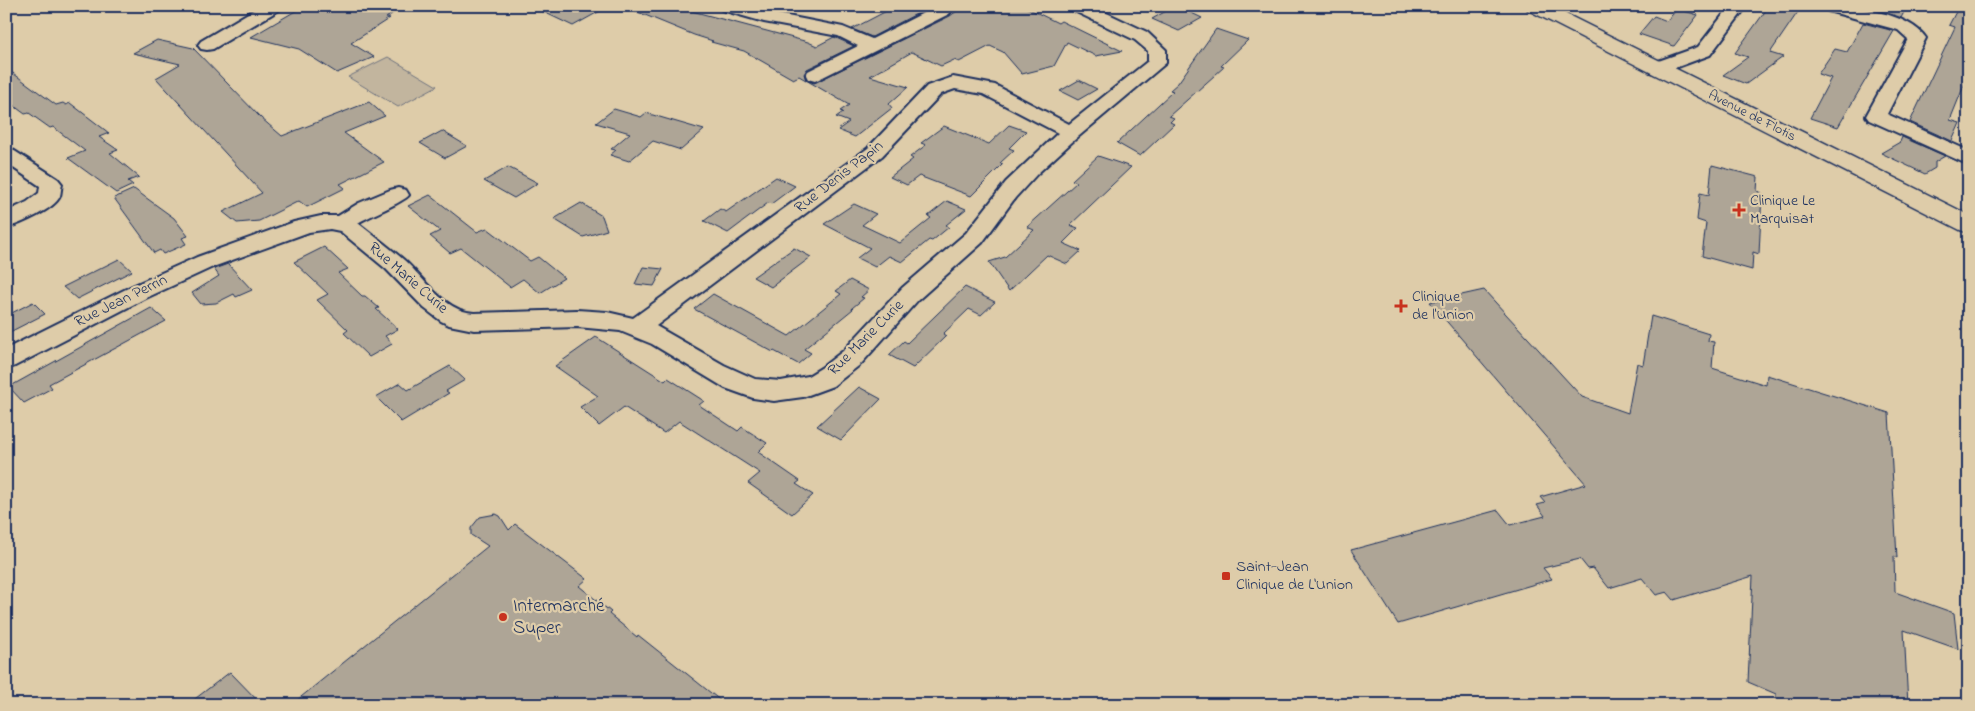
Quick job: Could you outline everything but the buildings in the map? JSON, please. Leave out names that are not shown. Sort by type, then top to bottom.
[{"type":"street","points":[[207,45],[273,6]]},
{"type":"street","points":[[728,6],[764,17],[843,32],[871,46]]},
{"type":"street","name":"Rue Marie Curie","points":[[342,223],[394,264],[440,309],[457,320],[578,318],[639,326],[664,338],[727,379],[755,389],[773,391],[793,390],[828,377],[843,366],[910,294],[976,236],[1013,188],[1072,133],[1156,63],[1157,50],[1141,36],[1078,6]]},
{"type":"street","name":"Avenue de Flotis","points":[[1535,6],[1969,225]]},
{"type":"street","points":[[1657,68],[1704,51],[1739,6]]},
{"type":"street","points":[[1834,6],[1904,26],[1916,38],[1876,116],[1969,160]]},
{"type":"street","points":[[815,74],[943,10]]},
{"type":"street","name":"Rue Denis Papin","points":[[639,326],[875,152],[934,90],[954,83],[988,89],[1072,133]]},
{"type":"street","points":[[6,154],[51,184],[49,196],[35,207],[6,220]]},
{"type":"street","points":[[342,223],[367,208],[398,195]]},
{"type":"street","name":"Rue Jean Perrin","points":[[6,360],[128,296],[238,248],[307,226],[328,222],[342,223]]},
{"type":"shaded area","points":[[388,57],[437,86],[398,107],[348,77]]},
{"type":"place","name":"Clinique Le Marquisat","points":[[1739,210]]},
{"type":"place","name":"Clinique de l'Union","points":[[1401,306]]},
{"type":"place","name":"Saint-Jean Clinique de L'Union","points":[[1226,576]]},
{"type":"place","name":"Intermarché Super","points":[[503,617]]}]
